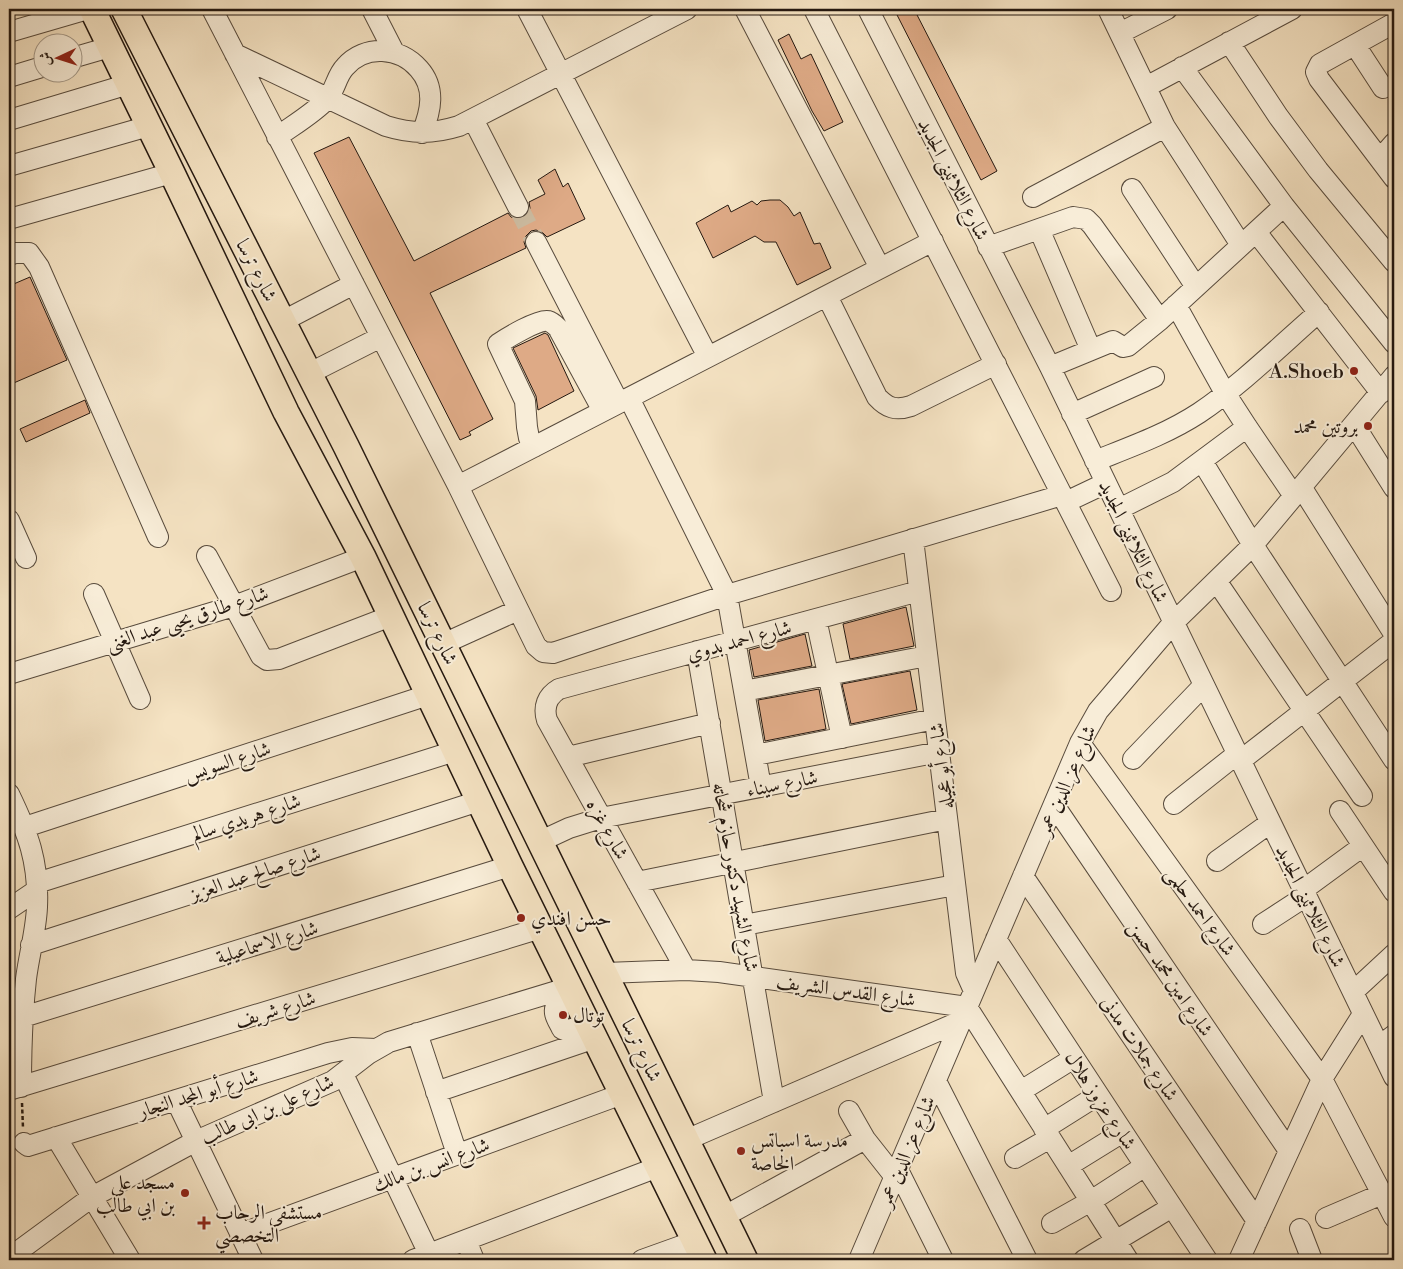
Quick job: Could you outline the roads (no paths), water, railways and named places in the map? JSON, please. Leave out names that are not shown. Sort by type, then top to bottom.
[{"type":"main road","name":"شارع ترسا","points":[[92,9],[286,412],[363,557],[540,928],[700,1251]]},
{"type":"main road","name":"شارع ترسا","points":[[124,9],[346,446],[744,1260]]},
{"type":"main road","points":[[286,412],[298,420],[303,420],[312,413],[310,375]]},
{"type":"main road","points":[[326,490],[328,452],[335,446],[346,446]]},
{"type":"street","points":[[9,32],[88,9]]},
{"type":"street","points":[[212,9],[458,486],[539,650],[548,653],[727,595],[913,539],[1064,499],[1106,483]]},
{"type":"street","points":[[372,9],[394,52]]},
{"type":"street","points":[[527,9],[708,358]]},
{"type":"street","points":[[235,54],[386,126],[422,133],[441,131],[459,126],[687,9]]},
{"type":"street","points":[[745,9],[880,268]]},
{"type":"street","points":[[814,9],[1111,591]]},
{"type":"street","name":"شارع الثلاثينى الجديد","points":[[868,9],[1050,367],[1363,1014],[1387,1040],[1394,1077]]},
{"type":"street","points":[[1108,9],[1165,127],[1241,245]]},
{"type":"street","points":[[1120,33],[1167,9]]},
{"type":"street","points":[[1146,87],[1292,9]]},
{"type":"street","points":[[1394,22],[1320,64],[1316,72],[1394,178]]},
{"type":"street","points":[[1229,42],[1278,116],[1312,162],[1394,262]]},
{"type":"street","points":[[1355,45],[1383,88]]},
{"type":"street","points":[[82,55],[110,46]]},
{"type":"street","points":[[277,137],[328,100],[344,67],[359,56],[376,51],[394,52],[412,61],[425,76],[431,94],[429,114],[422,133]]},
{"type":"street","points":[[1182,67],[1284,206],[1394,343]]},
{"type":"street","points":[[9,77],[32,70]]},
{"type":"street","points":[[9,120],[129,84]]},
{"type":"street","points":[[473,119],[518,207]]},
{"type":"street","points":[[9,166],[149,126]]},
{"type":"street","points":[[1033,197],[1165,127]]},
{"type":"street","points":[[1380,159],[1394,143]]},
{"type":"street","points":[[9,219],[172,172]]},
{"type":"street","points":[[1132,189],[1196,287]]},
{"type":"street","points":[[1050,367],[1113,341],[1123,347],[1128,346],[1160,320],[1284,206]]},
{"type":"street","points":[[988,247],[1073,217],[1082,217],[1090,221],[1160,320]]},
{"type":"street","points":[[1039,229],[1091,350]]},
{"type":"street","points":[[1256,232],[1382,392]]},
{"type":"street","points":[[458,486],[933,241]]},
{"type":"street","points":[[536,242],[617,404],[727,595],[761,787]]},
{"type":"street","points":[[9,255],[29,253],[39,267],[158,537]]},
{"type":"street","points":[[283,321],[354,284]]},
{"type":"street","points":[[827,296],[876,397],[892,409],[902,409],[911,406],[996,364]]},
{"type":"street","points":[[1176,305],[1225,393],[1247,428],[1298,492],[1394,634]]},
{"type":"street","points":[[1095,462],[1169,431],[1198,414],[1319,312]]},
{"type":"street","points":[[534,447],[529,438],[525,400],[498,344],[507,338],[541,322],[548,321],[553,324],[617,404]]},
{"type":"street","points":[[310,375],[381,337]]},
{"type":"street","name":"شارع عز الدين عمر","points":[[859,1260],[1080,742],[1098,712],[1173,623],[1217,582],[1252,545],[1354,426],[1394,376]]},
{"type":"street","points":[[1072,414],[1154,377]]},
{"type":"street","points":[[1354,426],[1394,488]]},
{"type":"street","points":[[1118,510],[1173,482],[1247,428]]},
{"type":"street","points":[[1202,461],[1252,545],[1394,760]]},
{"type":"street","points":[[9,520],[26,558]]},
{"type":"street","name":"شارع أبو عجيله","points":[[913,539],[966,973],[967,1007],[1128,1260]]},
{"type":"street","points":[[207,556],[260,656],[271,661],[391,616]]},
{"type":"street","name":"شارع طارق يحيى عبد الغنى","points":[[9,674],[234,606],[363,557]]},
{"type":"street","points":[[1217,582],[1362,796]]},
{"type":"street","name":"شارع احمد بدوي","points":[[559,689],[919,591]]},
{"type":"street","points":[[94,594],[140,698]]},
{"type":"street","points":[[443,644],[518,610]]},
{"type":"street","points":[[816,619],[842,738]]},
{"type":"street","points":[[1174,804],[1304,711],[1394,641]]},
{"type":"street","name":"شارع الشهيد دكتور حازم شحاته","points":[[698,651],[774,1102]]},
{"type":"street","points":[[744,692],[927,656]]},
{"type":"street","points":[[1132,758],[1204,685]]},
{"type":"street","name":"شارع غزه","points":[[559,689],[548,700],[546,715],[686,970]]},
{"type":"street","name":"شارع السويس","points":[[25,827],[428,695]]},
{"type":"street","points":[[756,755],[935,719]]},
{"type":"street","points":[[568,757],[710,723]]},
{"type":"street","name":"شارع احمد حلمى","points":[[1080,742],[1322,1079],[1394,1217]]},
{"type":"street","name":"شارع هريدي سالم","points":[[9,909],[37,887],[455,751]]},
{"type":"street","name":"شارع سيناء","points":[[540,841],[569,828],[602,818],[939,752]]},
{"type":"street","points":[[9,794],[25,827],[33,854],[37,887],[36,918],[31,945],[15,1088]]},
{"type":"street","name":"شارع صالح عبد العزيز","points":[[31,945],[479,801]]},
{"type":"street","name":"شارع امين محمد حسن","points":[[1054,805],[1289,1151]]},
{"type":"street","points":[[1340,810],[1394,892]]},
{"type":"street","points":[[637,882],[947,819]]},
{"type":"street","points":[[1217,861],[1270,822]]},
{"type":"street","points":[[1263,924],[1364,846]]},
{"type":"street","name":"شارع الاسماعيلية","points":[[23,1017],[510,866]]},
{"type":"street","name":"شارع جملات مدنى","points":[[1023,876],[1253,1230],[1256,1260]]},
{"type":"street","points":[[744,925],[955,885]]},
{"type":"street","name":"شارع شريف","points":[[15,1088],[540,928]]},
{"type":"street","name":"شارع عزوز هلال","points":[[996,940],[1207,1260]]},
{"type":"street","points":[[1353,992],[1394,954]]},
{"type":"street","name":"شارع القدس الشريف","points":[[605,973],[686,970],[752,976],[967,1007]]},
{"type":"street","name":"شارع على بن ابى طالب","points":[[9,1258],[92,1197],[196,1141],[328,1084],[376,1049],[403,1037],[573,993]]},
{"type":"street","points":[[686,1140],[774,1102],[967,1007]]},
{"type":"street","points":[[1239,1260],[1322,1079],[1363,1014]]},
{"type":"street","points":[[436,1092],[591,1031]]},
{"type":"street","points":[[418,1033],[456,1154]]},
{"type":"street","name":"شارع أبو المجد النجار","points":[[24,1143],[28,1146],[328,1052],[352,1048],[376,1049]]},
{"type":"street","points":[[1021,1091],[1074,1058]]},
{"type":"street","points":[[343,1074],[393,1178],[421,1257],[658,1167]]},
{"type":"street","points":[[936,1081],[1027,1260]]},
{"type":"street","name":"شارع انس بن مالك","points":[[240,1234],[622,1094]]},
{"type":"street","points":[[1015,1158],[1098,1095]]},
{"type":"street","points":[[176,1100],[253,1260]]},
{"type":"street","points":[[849,1111],[865,1139],[896,1173],[944,1260]]},
{"type":"street","points":[[1068,1166],[1123,1132]]},
{"type":"street","points":[[56,1137],[130,1260]]},
{"type":"street","points":[[724,1217],[865,1139]]},
{"type":"street","points":[[1052,1222],[1090,1201],[1145,1166]]},
{"type":"street","points":[[1326,1218],[1382,1194]]},
{"type":"street","points":[[1084,1260],[1172,1207]]},
{"type":"street","points":[[1300,1229],[1312,1260]]},
{"type":"street","points":[[466,1240],[474,1260]]},
{"type":"street","points":[[642,1260],[700,1251]]},
{"type":"tunnel","points":[[518,207],[536,242]]},
{"type":"place","name":"A.Shoeb","points":[[1354,371]]},
{"type":"place","name":"بروتين محمد","points":[[1368,426]]},
{"type":"place","name":"حسن افندي","points":[[521,918]]},
{"type":"place","name":"توتال","points":[[563,1015]]},
{"type":"place","name":"مدرسة اسباتس الخاصة","points":[[741,1151]]},
{"type":"place","name":"مسجد علي بن ابي طالب","points":[[185,1193]]},
{"type":"place","name":"مستشفى الرحاب التخصصي","points":[[204,1223]]}]
